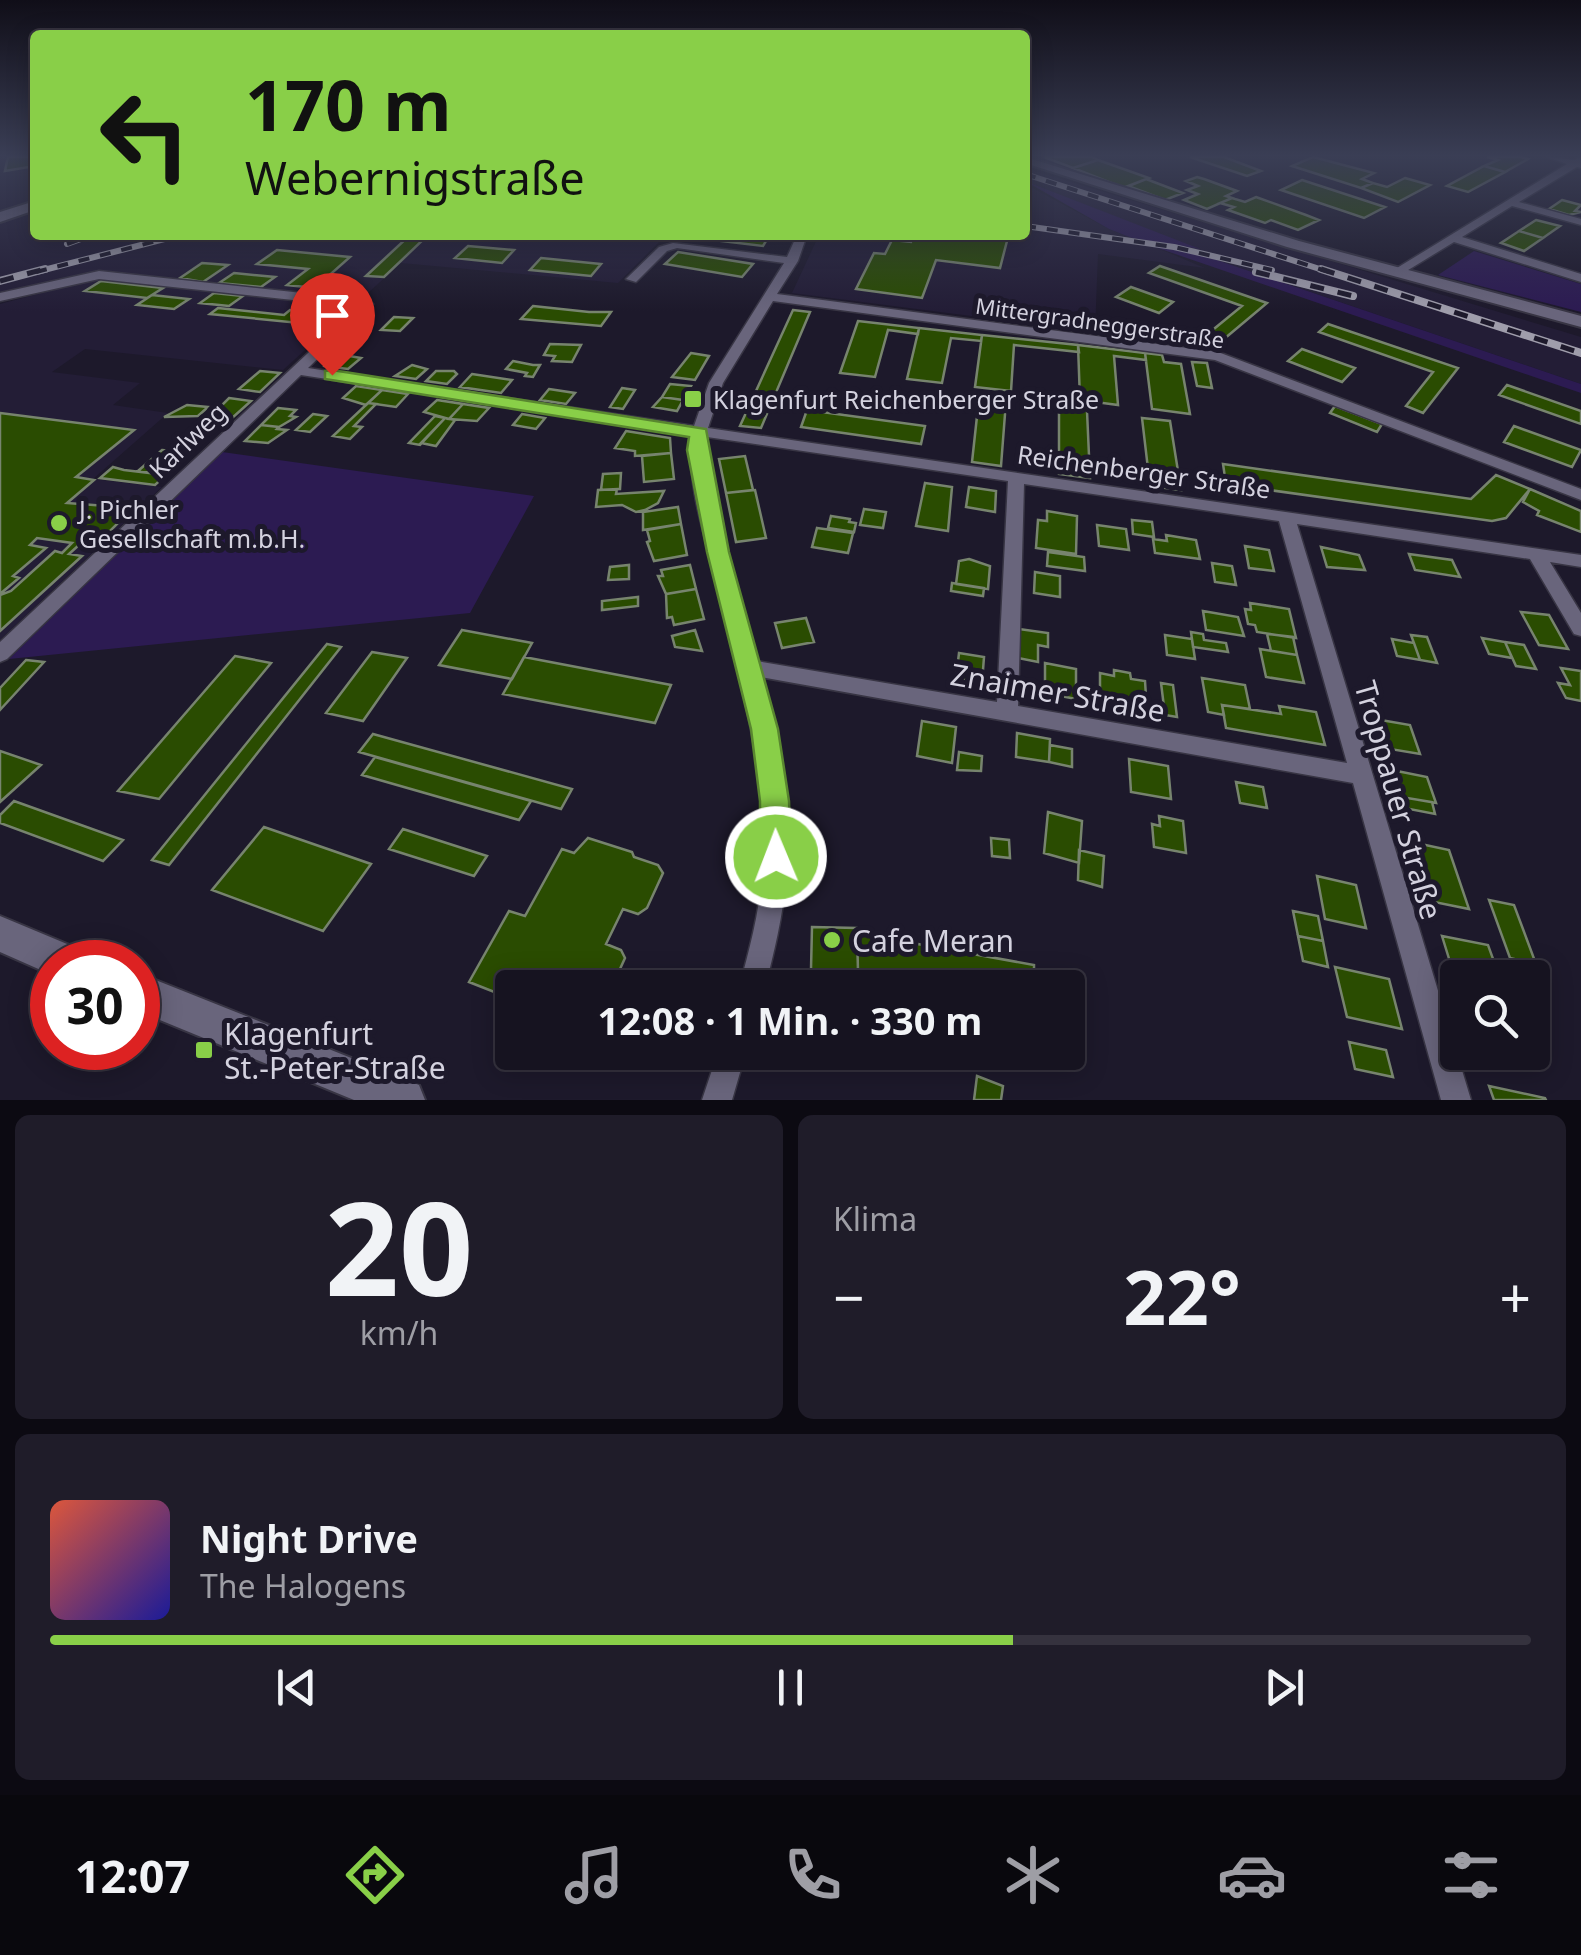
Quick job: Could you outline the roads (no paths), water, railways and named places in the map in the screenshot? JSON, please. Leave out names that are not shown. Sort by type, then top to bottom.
[{"type":"street","points":[[0,217],[25,208]]},
{"type":"street","points":[[1175,208],[1581,322]]},
{"type":"street","points":[[1396,273],[1501,208]]},
{"type":"street","points":[[1533,208],[1581,222]]},
{"type":"street","points":[[1452,238],[1581,278]]},
{"type":"street","points":[[757,970],[769,932],[775,838],[768,752],[697,450],[712,396],[744,335],[792,261],[800,240]]},
{"type":"street","points":[[632,280],[663,249],[678,245],[792,261]]},
{"type":"street","name":"Karlweg","points":[[0,298],[99,275],[367,304],[0,654]]},
{"type":"street","name":"Mittergradneggerstraße","points":[[770,297],[1218,356],[1581,495]]},
{"type":"street","name":"Reichenberger Straße","points":[[296,370],[699,433],[1581,561]]},
{"type":"street","points":[[1007,714],[1016,478]]},
{"type":"street","name":"Troppauer Straße","points":[[1286,516],[1456,1100]]},
{"type":"street","points":[[1536,554],[1581,629]]},
{"type":"street","name":"Znaimer Straße","points":[[746,667],[1360,775]]},
{"type":"street","points":[[0,934],[30,947]]},
{"type":"street","points":[[160,1001],[404,1100]]},
{"type":"street","points":[[717,1100],[726,1070]]},
{"type":"railway","points":[[1132,208],[1329,272]]},
{"type":"railway","points":[[1030,227],[1174,247],[1272,270]]},
{"type":"railway","points":[[67,244],[78,240]]},
{"type":"railway","points":[[36,272],[161,240]]},
{"type":"railway","points":[[0,281],[45,269]]},
{"type":"railway","points":[[1321,269],[1581,353]]},
{"type":"railway","points":[[1256,272],[1353,296]]},
{"type":"place","name":"Klagenfurt Reichenberger Straße","points":[[693,399]]},
{"type":"place","name":"J. Pichler Gesellschaft m.b.H.","points":[[59,523]]},
{"type":"place","name":"Cafe Meran","points":[[832,940]]},
{"type":"place","name":"Klagenfurt St.-Peter-Straße","points":[[204,1050]]}]
